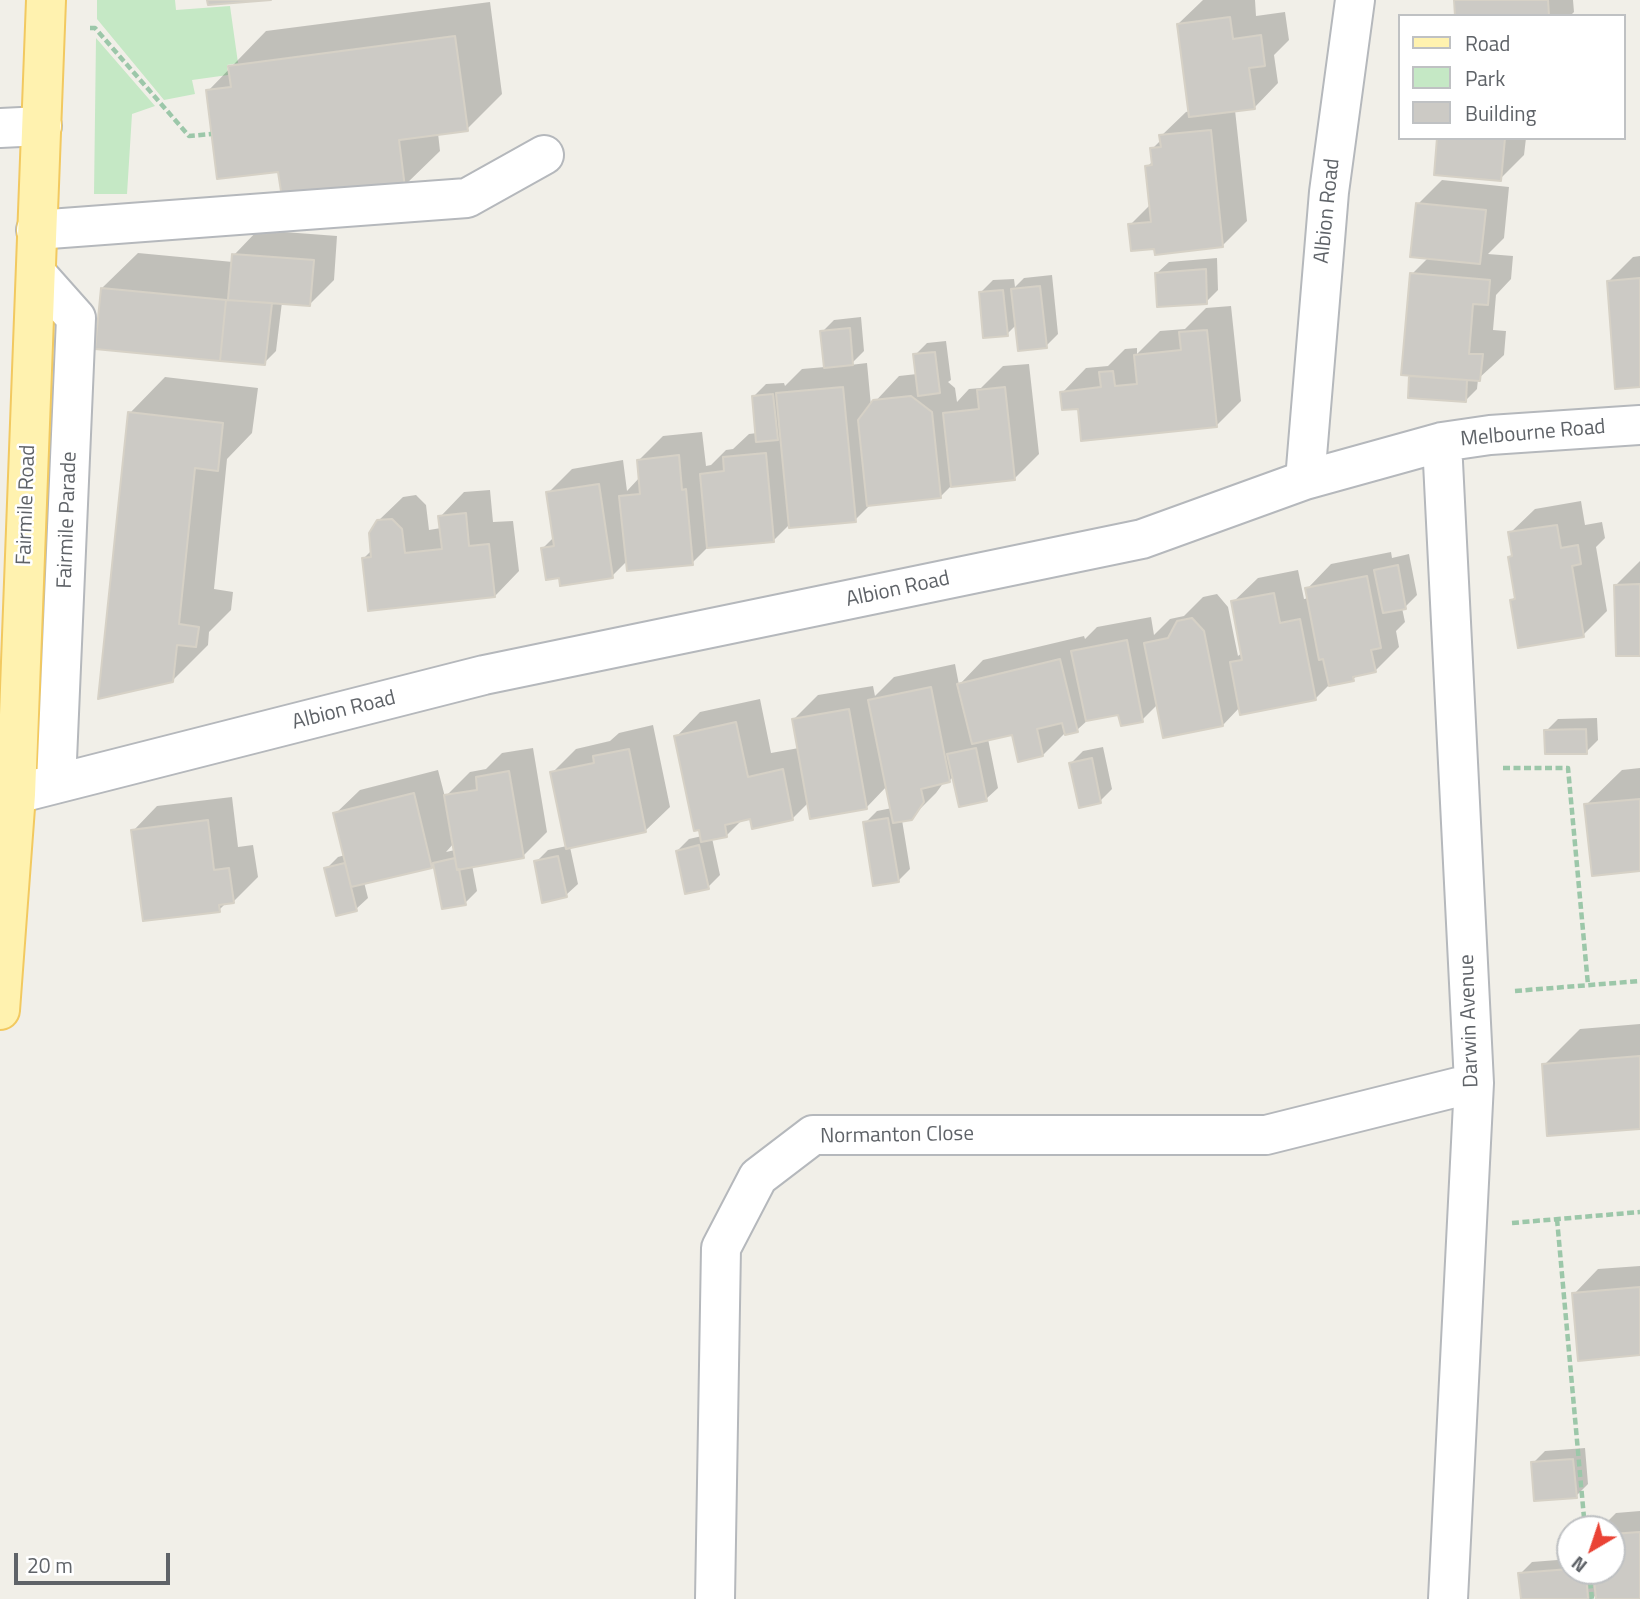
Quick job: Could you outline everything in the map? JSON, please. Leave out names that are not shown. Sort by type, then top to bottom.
[{"type":"main road","name":"Fairmile Road","points":[[0,1010],[16,794],[46,14]]},
{"type":"street","name":"Albion Road","points":[[16,794],[484,675],[1142,539],[1305,480],[1329,192],[1355,0]]},
{"type":"street","points":[[0,128],[42,126]]},
{"type":"street","points":[[36,230],[467,198],[544,155]]},
{"type":"street","name":"Fairmile Parade","points":[[36,273],[76,318],[57,783]]},
{"type":"street","name":"Melbourne Road","points":[[1305,480],[1442,442],[1490,435],[1640,425]]},
{"type":"street","name":"Darwin Avenue","points":[[1442,442],[1474,1083],[1448,1599]]},
{"type":"street","name":"Normanton Close","points":[[715,1599],[721,1248],[758,1177],[813,1135],[1266,1135],[1474,1083]]},
{"type":"path","points":[[46,14],[95,28],[189,136],[211,134]]},
{"type":"path","points":[[1458,767],[1567,768],[1588,985]]},
{"type":"path","points":[[1469,995],[1640,981]]},
{"type":"path","points":[[1466,1227],[1640,1212]]},
{"type":"path","points":[[1557,1219],[1584,1515]]},
{"type":"green space","points":[[97,0],[175,0],[176,10],[230,6],[238,63],[227,65],[228,75],[192,80],[195,94],[164,100],[97,19]]},
{"type":"green space","points":[[96,38],[155,106],[132,114],[127,194],[94,194]]},
{"type":"building","points":[[207,0],[271,0],[208,5]]},
{"type":"building","points":[[1454,0],[1548,0],[1549,14],[1455,14]]},
{"type":"building","points":[[1230,17],[1233,39],[1261,35],[1265,66],[1249,68],[1255,109],[1189,117],[1177,24]]},
{"type":"building","points":[[455,36],[468,131],[399,140],[405,188],[283,204],[278,172],[217,179],[206,90],[231,87],[228,66]]},
{"type":"building","points":[[1211,130],[1223,247],[1155,255],[1154,249],[1131,251],[1128,224],[1151,222],[1145,166],[1152,165],[1150,148],[1161,147],[1159,135]]},
{"type":"building","points":[[1437,140],[1505,140],[1501,181],[1434,175]]},
{"type":"building","points":[[1416,203],[1486,210],[1480,264],[1410,257]]},
{"type":"building","points":[[232,254],[314,260],[310,306],[228,300]]},
{"type":"building","points":[[1206,269],[1207,304],[1157,307],[1155,273]]},
{"type":"building","points":[[1410,273],[1490,280],[1488,305],[1473,304],[1469,354],[1483,354],[1480,381],[1401,375]]},
{"type":"building","points":[[1640,278],[1640,387],[1615,389],[1607,281]]},
{"type":"building","points":[[1040,286],[1047,348],[1018,351],[1011,289]]},
{"type":"building","points":[[101,288],[226,300],[220,361],[95,349]]},
{"type":"building","points":[[1003,290],[1008,336],[983,338],[979,292]]},
{"type":"building","points":[[226,300],[272,303],[265,365],[220,361]]},
{"type":"building","points":[[850,328],[853,365],[824,368],[820,331]]},
{"type":"building","points":[[1207,330],[1217,427],[1081,441],[1078,409],[1062,410],[1060,392],[1101,387],[1099,372],[1113,371],[1115,386],[1137,384],[1134,355],[1181,350],[1179,332]]},
{"type":"building","points":[[935,352],[940,393],[918,396],[913,354]]},
{"type":"building","points":[[1409,376],[1467,380],[1466,402],[1408,398]]},
{"type":"building","points":[[843,387],[856,522],[789,528],[776,393]]},
{"type":"building","points":[[1005,387],[1015,480],[951,487],[943,413],[979,409],[977,390]]},
{"type":"building","points":[[773,394],[778,440],[756,442],[752,396]]},
{"type":"building","points":[[911,396],[932,412],[941,498],[867,506],[858,420],[873,400]]},
{"type":"building","points":[[128,412],[223,423],[218,471],[195,468],[179,624],[199,627],[196,647],[177,645],[173,682],[98,699]]},
{"type":"building","points":[[766,453],[774,542],[707,548],[700,474],[724,471],[723,457]]},
{"type":"building","points":[[679,455],[682,490],[686,489],[693,565],[627,571],[619,496],[640,494],[637,460]]},
{"type":"building","points":[[599,484],[613,578],[560,586],[559,578],[546,580],[541,548],[554,546],[546,492]]},
{"type":"building","points":[[466,513],[469,546],[489,544],[495,597],[368,611],[362,558],[371,557],[369,533],[377,520],[392,519],[402,529],[405,553],[442,549],[438,516]]},
{"type":"building","points":[[1557,525],[1561,548],[1578,545],[1581,564],[1572,566],[1584,637],[1518,648],[1510,600],[1515,599],[1508,557],[1512,556],[1508,532]]},
{"type":"building","points":[[1398,565],[1406,609],[1383,613],[1374,570]]},
{"type":"building","points":[[1367,576],[1381,648],[1371,650],[1376,672],[1353,677],[1354,681],[1329,686],[1323,659],[1319,660],[1305,588]]},
{"type":"building","points":[[1640,584],[1640,656],[1616,656],[1614,585]]},
{"type":"building","points":[[1274,593],[1280,623],[1300,619],[1316,700],[1240,715],[1230,662],[1242,660],[1231,601]]},
{"type":"building","points":[[1192,618],[1204,631],[1223,726],[1163,738],[1144,643],[1168,638],[1177,621]]},
{"type":"building","points":[[1127,640],[1143,722],[1121,726],[1118,715],[1086,721],[1071,651]]},
{"type":"building","points":[[1060,659],[1078,732],[1065,735],[1062,723],[1037,729],[1043,756],[1018,762],[1012,735],[972,744],[957,684]]},
{"type":"building","points":[[931,687],[950,782],[921,789],[924,802],[912,820],[893,823],[868,700]]},
{"type":"building","points":[[849,709],[867,809],[810,819],[792,719]]},
{"type":"building","points":[[736,722],[748,777],[783,769],[793,820],[752,829],[750,819],[725,825],[727,837],[701,842],[699,830],[694,831],[674,736]]},
{"type":"building","points":[[1586,729],[1587,754],[1545,754],[1544,730]]},
{"type":"building","points":[[976,748],[987,801],[959,807],[947,754]]},
{"type":"building","points":[[629,749],[646,832],[566,849],[550,772],[594,763],[593,756]]},
{"type":"building","points":[[1092,758],[1101,803],[1079,808],[1069,763]]},
{"type":"building","points":[[509,771],[524,858],[457,870],[444,795],[477,790],[476,777]]},
{"type":"building","points":[[414,793],[432,868],[351,887],[333,813]]},
{"type":"building","points":[[1640,799],[1640,871],[1592,876],[1584,804]]},
{"type":"building","points":[[888,818],[899,882],[873,886],[863,822]]},
{"type":"building","points":[[208,820],[214,870],[229,868],[234,903],[219,905],[220,912],[143,921],[131,830]]},
{"type":"building","points":[[699,845],[709,889],[685,894],[676,851]]},
{"type":"building","points":[[558,856],[567,897],[542,903],[534,861]]},
{"type":"building","points":[[455,858],[466,905],[442,909],[433,863]]},
{"type":"building","points":[[345,863],[357,911],[336,916],[324,868]]},
{"type":"building","points":[[1640,1056],[1640,1129],[1547,1136],[1542,1064]]},
{"type":"building","points":[[1640,1287],[1640,1355],[1578,1361],[1572,1293]]},
{"type":"building","points":[[1573,1459],[1577,1498],[1534,1501],[1531,1462]]},
{"type":"building","points":[[1640,1532],[1640,1599],[1596,1599],[1594,1585],[1626,1585],[1626,1533]]},
{"type":"building","points":[[1556,1570],[1556,1585],[1587,1585],[1588,1599],[1521,1599],[1518,1573]]}]
